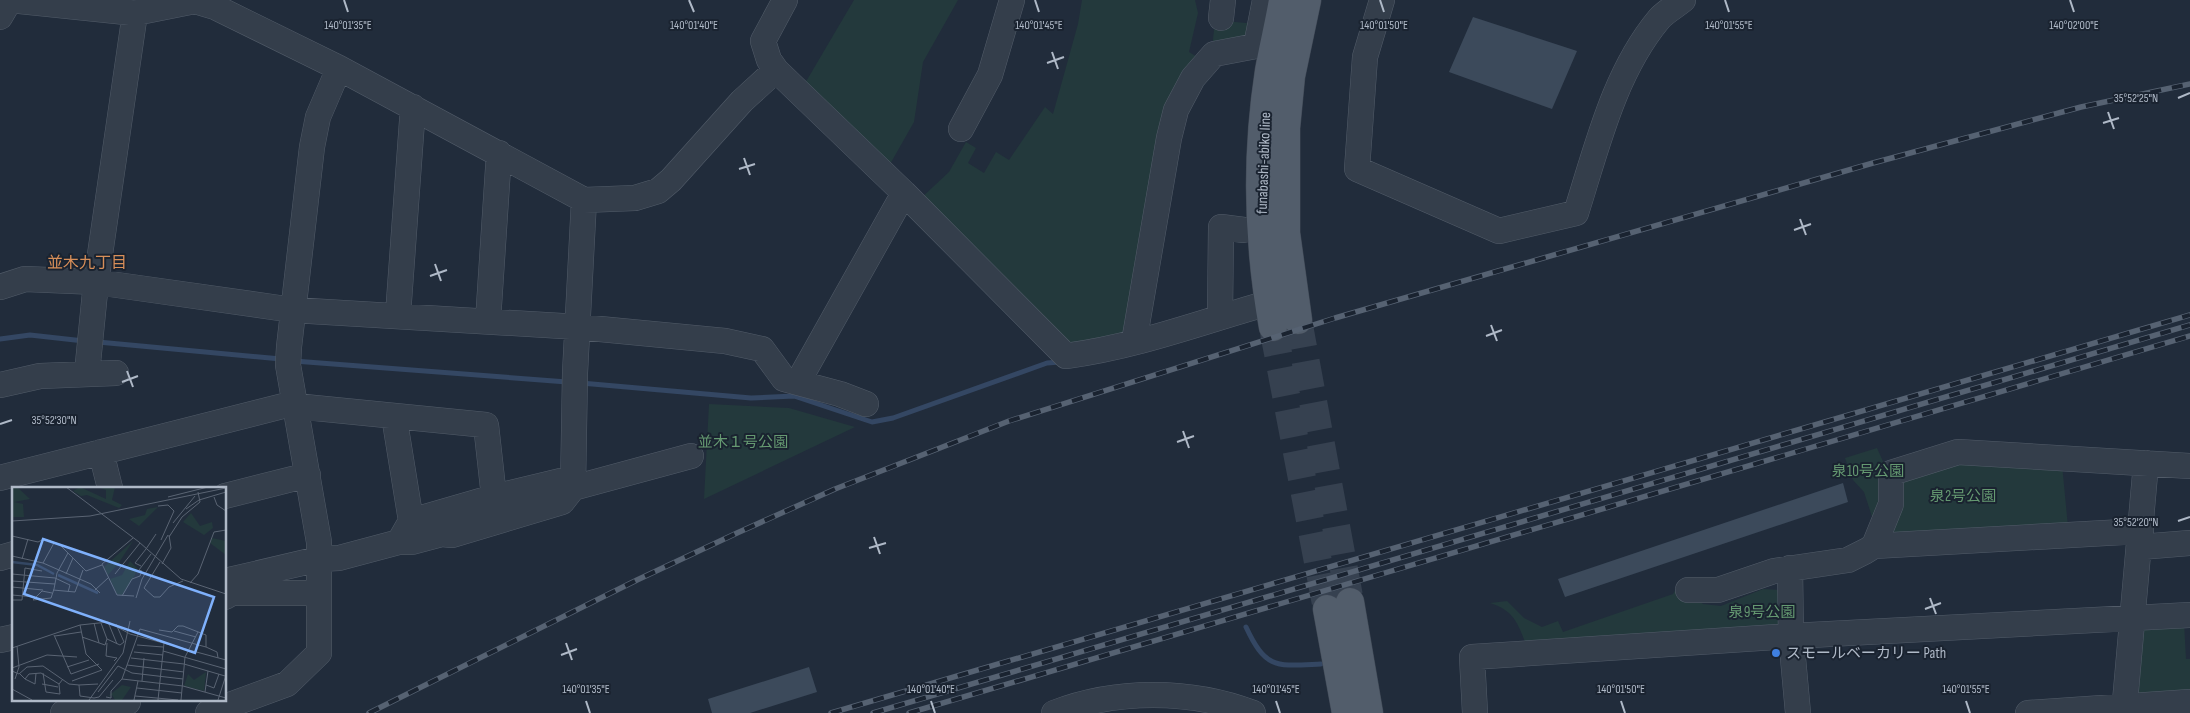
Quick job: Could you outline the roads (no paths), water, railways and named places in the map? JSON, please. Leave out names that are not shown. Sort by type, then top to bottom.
[{"type":"main road","name":"funabashi-abiko line","points":[[1270,315],[1261,183],[1263,127],[1269,72],[1283,0]]},
{"type":"main road","name":"funabashi-abiko line","points":[[1298,320],[1286,233],[1286,128],[1291,76],[1307,0]]},
{"type":"main road","points":[[1346,713],[1339,606],[1369,713]]},
{"type":"street","points":[[0,17],[10,0],[135,12],[195,1],[219,8],[339,68],[584,200],[620,200],[658,191],[671,180],[742,101],[776,70]]},
{"type":"street","points":[[785,0],[763,42],[769,60],[776,70],[904,193],[1066,356],[1134,342],[1220,317],[1270,315]]},
{"type":"street","points":[[961,129],[990,75],[1012,0]]},
{"type":"street","points":[[1134,342],[1168,138],[1176,110],[1193,78],[1214,54],[1256,46],[1265,0]]},
{"type":"street","points":[[1382,0],[1365,58],[1357,169],[1499,231],[1576,213],[1601,132],[1632,56],[1660,18],[1683,0]]},
{"type":"street","points":[[87,373],[96,282],[135,12]]},
{"type":"street","points":[[208,713],[286,684],[319,652],[320,603],[317,593],[319,542],[295,406],[289,356],[312,147],[318,117],[339,68]]},
{"type":"street","points":[[398,315],[413,107]]},
{"type":"street","points":[[488,321],[499,154]]},
{"type":"street","points":[[798,382],[904,193]]},
{"type":"street","points":[[573,488],[575,382],[584,200]]},
{"type":"street","points":[[1220,317],[1221,227],[1244,230]]},
{"type":"street","points":[[0,287],[26,279],[96,282],[293,310],[579,327],[725,341],[762,349],[784,378],[840,394],[866,404]]},
{"type":"street","points":[[0,385],[40,376],[116,373]]},
{"type":"street","points":[[0,478],[283,406],[295,406],[486,425],[497,508]]},
{"type":"street","points":[[394,416],[411,520],[399,542]]},
{"type":"street","points":[[101,452],[110,487]]},
{"type":"street","points":[[1874,546],[1891,504],[1891,473],[1958,452],[2190,466]]},
{"type":"street","points":[[411,520],[497,508],[562,502],[573,488],[691,456]]},
{"type":"street","points":[[2125,710],[2146,463]]},
{"type":"street","points":[[226,496],[308,475]]},
{"type":"street","points":[[226,581],[319,559],[339,558],[399,542],[412,542],[442,534],[452,535],[497,508]]},
{"type":"street","points":[[1688,590],[1718,590],[1774,571],[1848,560],[1874,546],[2141,539],[2190,543]]},
{"type":"street","points":[[1790,568],[1792,636],[1798,713]]},
{"type":"street","points":[[226,596],[232,593],[317,593]]},
{"type":"street","points":[[1475,713],[1472,657],[1792,636],[2190,615]]},
{"type":"street","points":[[1068,711],[1104,698],[1175,704],[1209,702],[1253,713]]},
{"type":"street","points":[[2028,713],[2125,710],[2190,702]]},
{"type":"street","points":[[63,713],[94,704],[127,705]]},
{"type":"waterway","points":[[0,339],[30,335],[84,341]]},
{"type":"waterway","points":[[98,342],[281,359]]},
{"type":"waterway","points":[[294,361],[567,382]]},
{"type":"waterway","points":[[581,383],[751,398],[794,396],[872,422],[893,418],[1047,363],[1060,362]]},
{"type":"waterway","points":[[1246,627],[1260,651],[1274,662],[1283,665],[1321,664]]},
{"type":"tunnel","points":[[1298,320],[1350,602]]},
{"type":"tunnel","points":[[1273,327],[1327,609]]},
{"type":"railway","points":[[369,713],[637,580],[737,533],[835,489],[1009,421],[1335,318],[1873,163],[2081,107],[2190,84]]},
{"type":"railway","points":[[831,713],[2190,315]]},
{"type":"railway","points":[[873,713],[2190,325]]},
{"type":"railway","points":[[909,713],[2190,336]]},
{"type":"place","name":"スモールベーカリー Path","points":[[1776,653]]},
{"type":"district","name":"並木九丁目","points":[[87,263]]},
{"type":"park label","name":"並木１号公園","points":[[743,442]]},
{"type":"park label","name":"泉10号公園","points":[[1868,471]]},
{"type":"park label","name":"泉2号公園","points":[[1963,496]]},
{"type":"park label","name":"泉9号公園","points":[[1762,612]]}]
